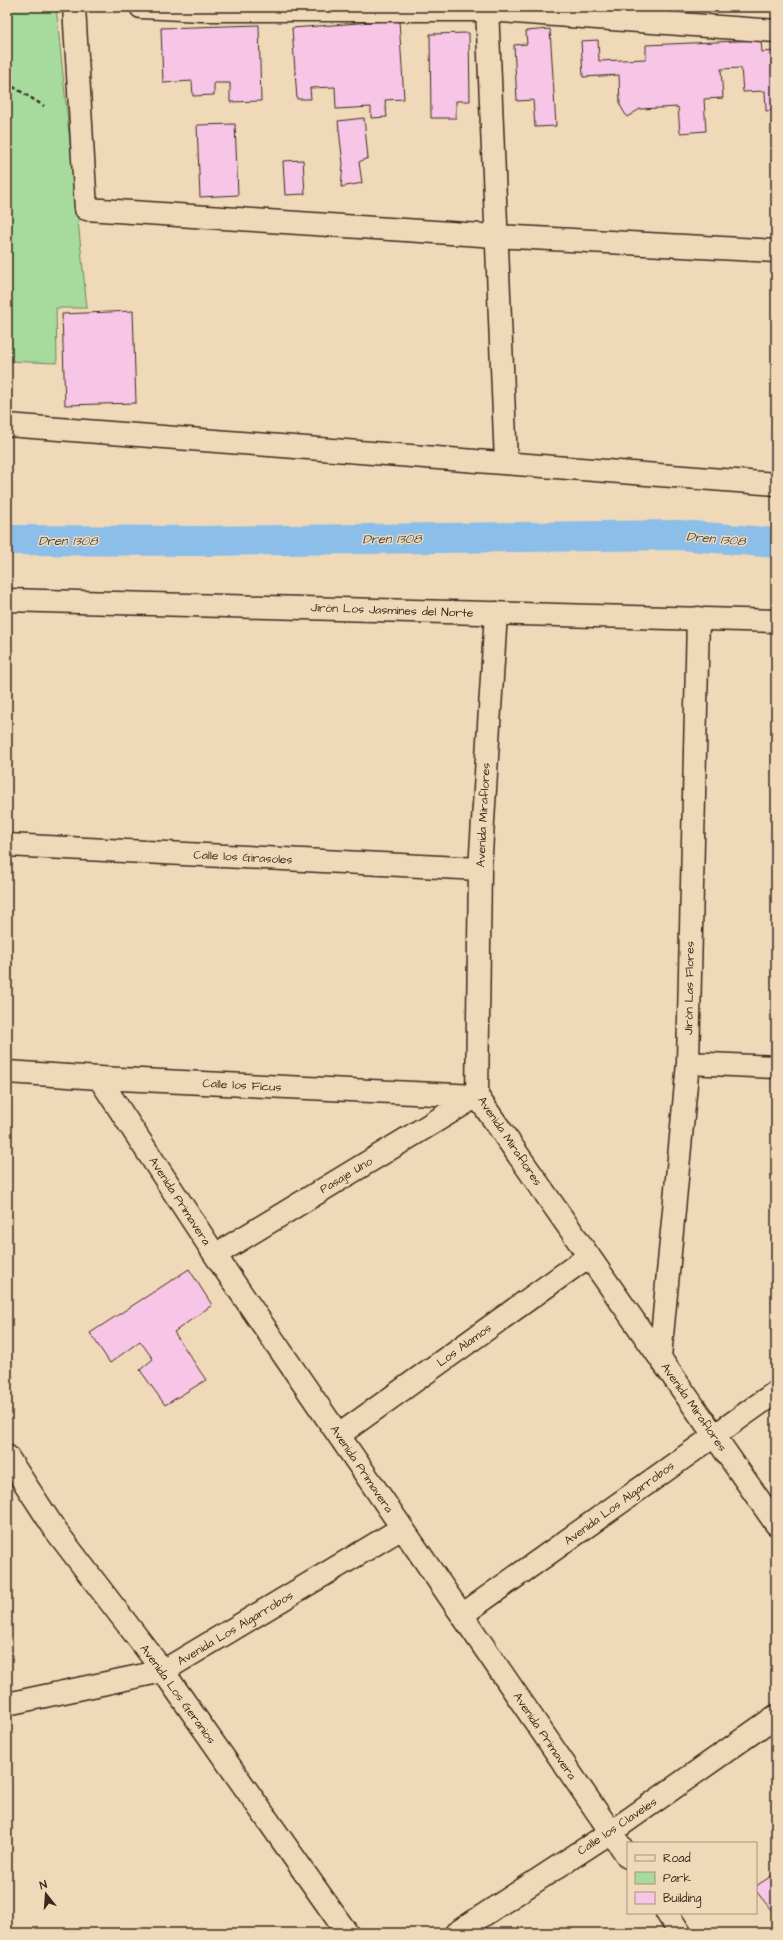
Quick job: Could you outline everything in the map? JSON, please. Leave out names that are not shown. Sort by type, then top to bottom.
[{"type":"street","points":[[74,7],[86,209],[496,236],[776,251]]},
{"type":"street","points":[[141,7],[201,10],[487,8],[776,31]]},
{"type":"street","points":[[487,8],[506,463]]},
{"type":"street","points":[[7,425],[776,484]]},
{"type":"street","name":"Jirón Los Jasmines del Norte","points":[[7,600],[776,621]]},
{"type":"street","name":"Avenida Miraflores","points":[[496,613],[480,869],[477,1096],[776,1524]]},
{"type":"street","name":"Jirón Las Flores","points":[[660,1357],[688,1063],[698,618]]},
{"type":"street","name":"Calle los Girasoles","points":[[7,845],[480,869]]},
{"type":"street","points":[[688,1063],[776,1067]]},
{"type":"street","name":"Calle los Ficus","points":[[7,1072],[99,1078],[477,1096]]},
{"type":"street","name":"Avenida Primavera","points":[[99,1078],[215,1254],[627,1856]]},
{"type":"street","name":"Pasaje Uno","points":[[215,1254],[477,1096]]},
{"type":"street","name":"Los Alamos","points":[[338,1435],[589,1256]]},
{"type":"street","name":"Avenida Los Algarrobos","points":[[462,1615],[776,1392]]},
{"type":"street","name":"Avenida Los Geranios","points":[[7,1456],[56,1531],[163,1671],[347,1933]]},
{"type":"street","name":"Avenida Los Algarrobos","points":[[7,1704],[163,1671],[402,1528]]},
{"type":"street","name":"Calle los Claveles","points":[[456,1933],[611,1832],[776,1716]]},
{"type":"street","points":[[668,1914],[680,1933]]},
{"type":"path","points":[[7,83],[44,106]]},
{"type":"green space","points":[[7,7],[56,7],[87,308],[56,308],[57,363],[7,361]]},
{"type":"building","points":[[399,20],[404,99],[385,100],[387,117],[371,118],[371,107],[336,109],[335,87],[310,88],[311,99],[297,99],[292,28]]},
{"type":"building","points":[[259,25],[261,101],[230,102],[230,83],[214,83],[214,95],[193,96],[192,81],[163,83],[161,28]]},
{"type":"building","points":[[550,29],[556,126],[535,127],[533,100],[517,101],[514,45],[527,44],[526,31]]},
{"type":"building","points":[[469,33],[470,101],[456,101],[456,118],[431,118],[430,34]]},
{"type":"building","points":[[598,40],[599,61],[646,59],[646,45],[761,40],[762,52],[776,51],[776,110],[766,111],[765,91],[743,92],[741,68],[721,69],[723,98],[704,99],[706,131],[680,133],[678,107],[640,109],[627,117],[620,105],[619,75],[583,77],[581,41]]},
{"type":"building","points":[[364,118],[368,158],[359,162],[362,183],[341,187],[343,164],[338,121]]},
{"type":"building","points":[[235,124],[238,195],[200,197],[197,125]]},
{"type":"building","points":[[303,160],[305,194],[285,195],[283,161]]},
{"type":"building","points":[[133,311],[136,403],[65,405],[62,314]]},
{"type":"building","points":[[189,1269],[212,1305],[174,1332],[206,1380],[165,1405],[140,1370],[153,1359],[140,1341],[110,1363],[90,1333]]},
{"type":"building","points":[[776,1873],[776,1916],[757,1892],[757,1885]]},
{"type":"waterway","name":"Dren 1308","points":[[7,540],[200,541],[679,535],[776,543]]}]
